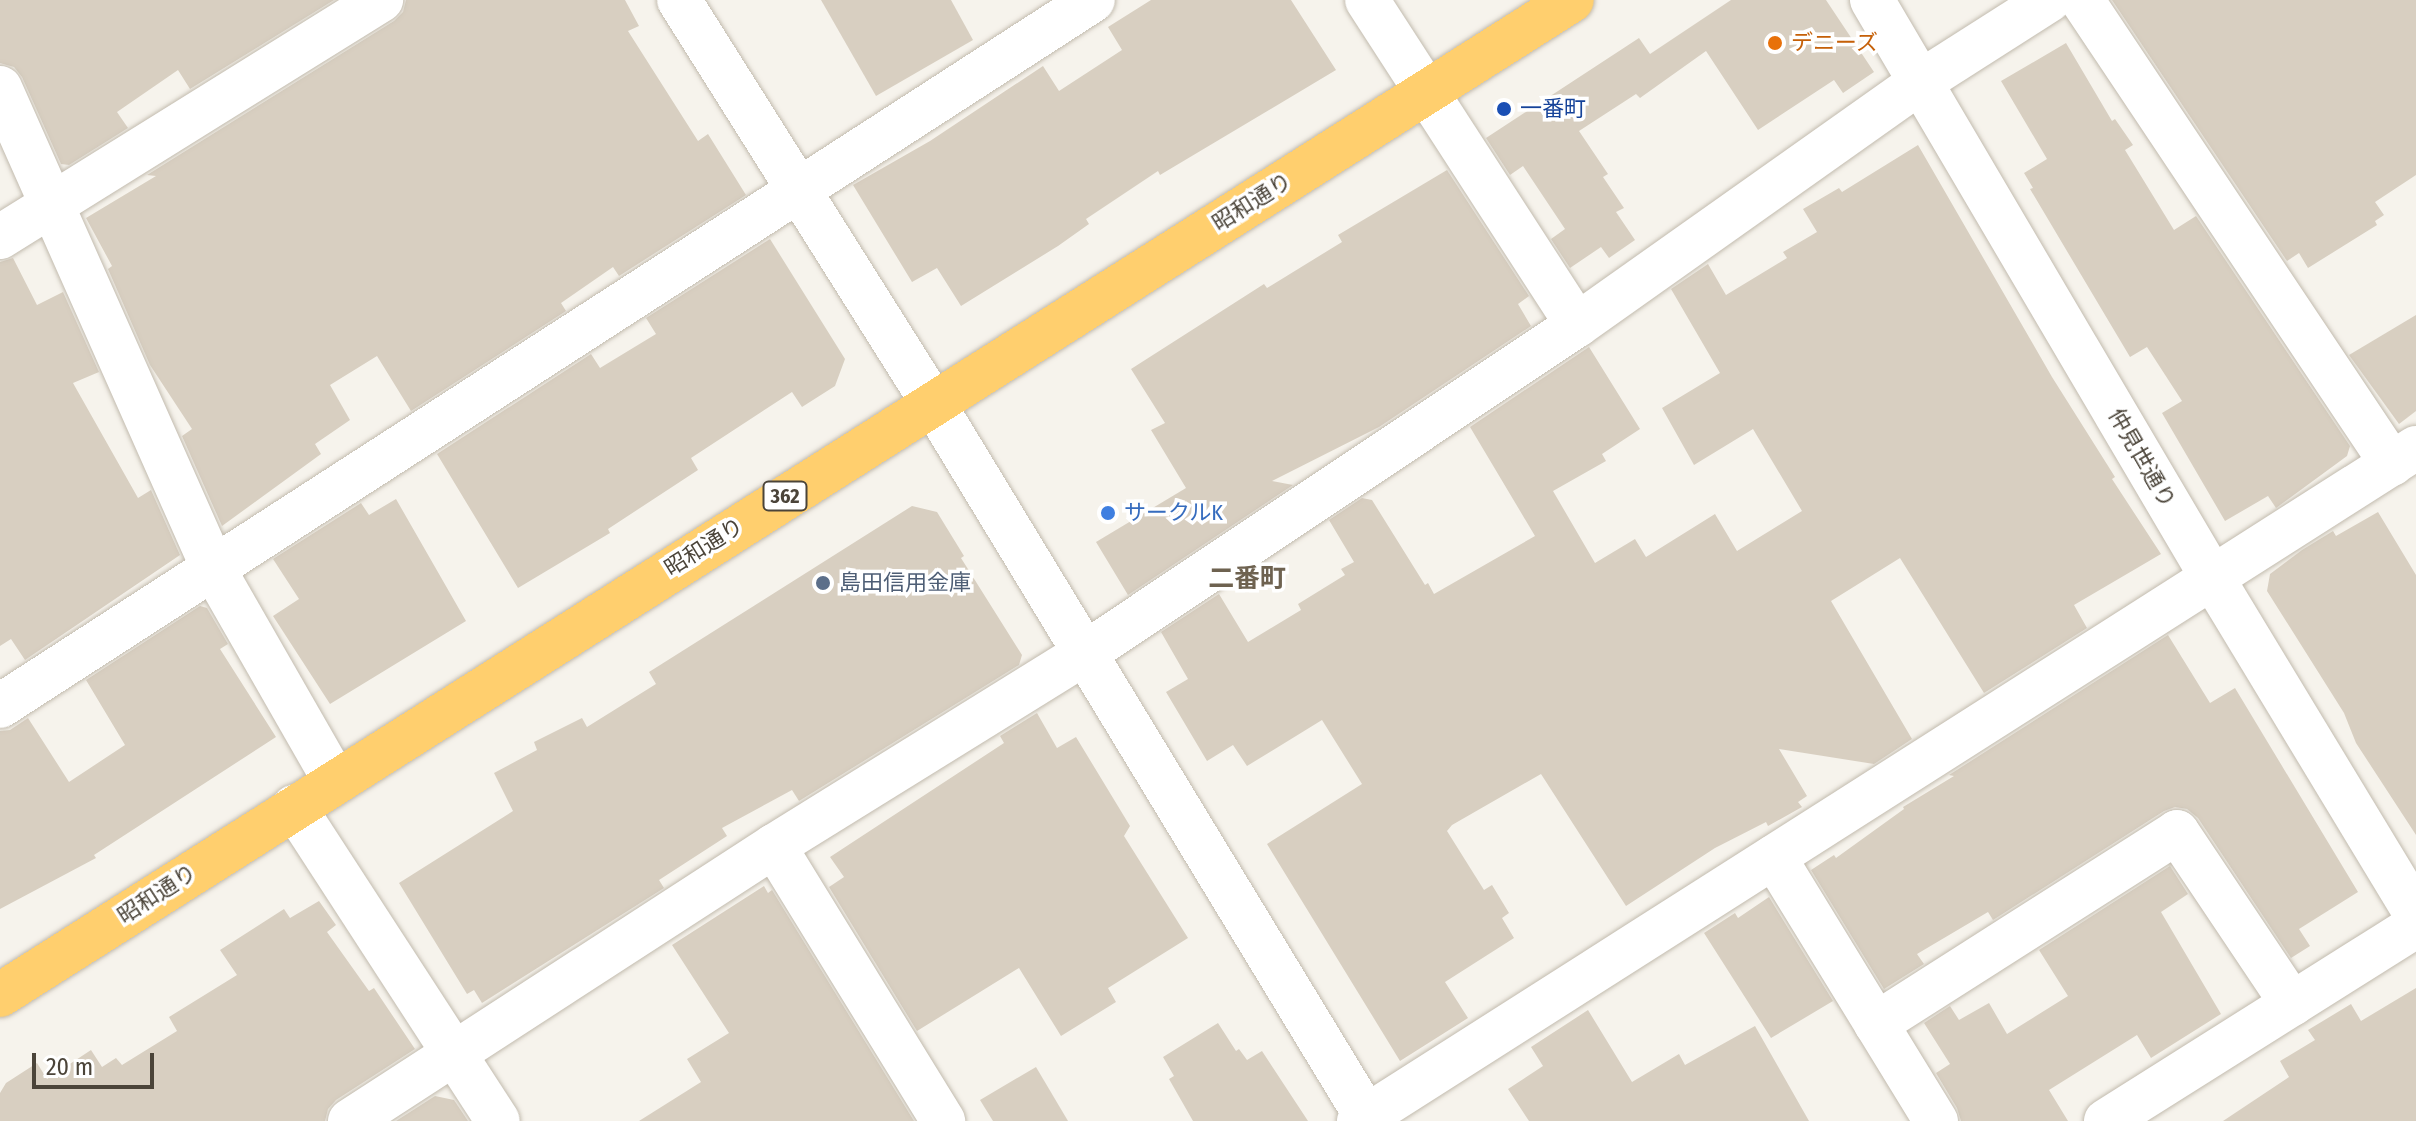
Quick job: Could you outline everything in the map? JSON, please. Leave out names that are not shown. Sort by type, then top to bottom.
[{"type":"highway","name":"昭和通り","points":[[0,995],[1572,0]]},
{"type":"street","points":[[0,237],[381,0]]},
{"type":"street","points":[[679,0],[933,403],[1365,1120],[2404,456],[2082,0]]},
{"type":"street","points":[[0,706],[1093,0]]},
{"type":"street","points":[[1367,0],[1577,325]]},
{"type":"street","name":"仲見世通り","points":[[1872,0],[2213,579],[2416,914]]},
{"type":"street","points":[[350,1121],[774,846],[1084,654],[1577,325],[1922,81],[2049,0]]},
{"type":"street","points":[[0,88],[213,568],[335,781]]},
{"type":"street","points":[[294,807],[498,1121]]},
{"type":"street","points":[[1876,1024],[2177,832],[2292,1004]]},
{"type":"street","points":[[774,846],[943,1121]]},
{"type":"street","points":[[1774,857],[1936,1121]]},
{"type":"street","points":[[2106,1121],[2416,926]]},
{"type":"building","points":[[0,0],[334,0],[190,89],[178,70],[117,112],[128,128],[69,165],[61,164],[22,77],[14,67],[0,63]]},
{"type":"building","points":[[406,0],[625,0],[639,26],[628,31],[698,141],[708,134],[746,195],[619,276],[613,267],[561,303],[566,311],[411,411],[377,356],[330,385],[350,420],[315,444],[321,454],[222,526],[182,436],[192,429],[150,365],[108,269],[112,266],[86,218],[156,176],[147,175],[394,21],[403,12]]},
{"type":"building","points":[[821,0],[951,0],[973,40],[876,96]]},
{"type":"building","points":[[1151,0],[1291,0],[1336,70],[1160,175],[1158,171],[1086,219],[1089,224],[1058,246],[961,306],[937,268],[912,282],[853,185],[930,141],[1043,66],[1059,91],[1122,50],[1108,27]]},
{"type":"building","points":[[1731,0],[1826,0],[1874,72],[1843,93],[1834,80],[1758,130],[1706,51],[1640,98],[1636,94],[1579,131],[1608,174],[1603,177],[1624,208],[1616,212],[1635,240],[1609,258],[1601,247],[1570,268],[1551,239],[1565,229],[1523,166],[1510,175],[1486,138],[1639,38],[1650,54]]},
{"type":"building","points":[[2112,0],[2416,0],[2416,175],[2375,202],[2384,215],[2375,221],[2377,225],[2308,268],[2299,253],[2287,261]]},
{"type":"building","points":[[2066,43],[2112,121],[2115,119],[2133,145],[2125,150],[2174,230],[2196,216],[2350,446],[2347,456],[2276,508],[2268,496],[2225,521],[2162,413],[2182,401],[2147,347],[2130,357],[2030,189],[2033,188],[2024,173],[2047,159],[2001,81]]},
{"type":"building","points":[[1918,145],[2052,377],[2115,477],[2112,479],[2161,554],[2074,605],[2087,628],[1984,693],[1900,558],[1831,601],[1912,739],[1874,764],[1779,749],[1807,796],[1798,802],[1802,807],[1768,826],[1766,822],[1715,848],[1626,906],[1541,774],[1452,825],[1447,831],[1484,890],[1492,885],[1509,913],[1502,918],[1514,938],[1445,982],[1468,1018],[1400,1061],[1267,844],[1362,784],[1322,720],[1247,766],[1233,745],[1207,761],[1166,692],[1188,679],[1161,632],[1219,594],[1248,642],[1301,610],[1298,604],[1345,575],[1341,569],[1354,562],[1329,520],[1362,498],[1372,500],[1425,585],[1428,583],[1434,594],[1535,536],[1470,427],[1589,347],[1640,429],[1602,454],[1606,461],[1553,491],[1595,563],[1635,539],[1646,557],[1715,514],[1737,551],[1802,511],[1753,429],[1694,465],[1662,408],[1720,373],[1671,289],[1708,264],[1726,295],[1787,258],[1783,252],[1817,232],[1803,209],[1839,188],[1842,192]]},
{"type":"building","points":[[1447,170],[1529,296],[1518,304],[1531,326],[1379,427],[1272,481],[1293,485],[1128,595],[1096,542],[1186,488],[1151,430],[1165,423],[1131,369],[1264,284],[1267,288],[1342,242],[1338,235]]},
{"type":"building","points":[[770,239],[845,359],[835,386],[802,407],[792,392],[691,458],[698,470],[608,529],[610,533],[518,588],[437,454],[591,354],[600,368],[656,334],[646,318]]},
{"type":"building","points":[[13,258],[37,305],[63,292],[99,372],[73,383],[138,498],[151,490],[180,555],[25,660],[11,639],[0,646],[0,262]]},
{"type":"building","points":[[2416,315],[2416,411],[2399,424],[2349,355]]},
{"type":"building","points":[[396,499],[466,621],[330,704],[273,616],[299,599],[273,559],[361,503],[369,515]]},
{"type":"building","points":[[912,506],[937,512],[964,556],[961,558],[1022,655],[1019,665],[799,801],[792,790],[722,828],[727,836],[659,880],[664,888],[482,1003],[474,990],[467,994],[399,883],[513,811],[494,773],[537,750],[534,742],[582,718],[587,727],[656,684],[649,672]]},
{"type":"building","points":[[2378,512],[2416,575],[2416,835],[2356,743],[2344,713],[2267,591],[2270,574],[2302,550],[2333,531],[2336,536]]},
{"type":"building","points":[[200,606],[207,608],[228,644],[220,649],[276,737],[94,855],[96,858],[0,909],[0,731],[10,730],[28,718],[69,782],[125,745],[86,680]]},
{"type":"building","points":[[2168,635],[2210,703],[2235,688],[2358,892],[2299,929],[2310,946],[2291,958],[2198,818],[2187,809],[2175,807],[2164,811],[1993,920],[1988,912],[1917,954],[1924,964],[1884,989],[1811,870],[1834,855],[1836,858],[1903,807],[1954,776],[1949,775]]},
{"type":"building","points":[[1037,713],[1057,748],[1076,737],[1130,826],[1124,836],[1188,938],[1108,988],[1116,1002],[1061,1036],[1019,968],[917,1031],[829,887],[844,877],[830,857],[1004,743],[1000,736]]},
{"type":"building","points":[[2170,866],[2188,894],[2161,912],[2221,1014],[2151,1058],[2137,1035],[2049,1090],[2068,1121],[1961,1121],[1957,1108],[1936,1073],[1950,1064],[1924,1023],[1950,1006],[1959,1020],[1989,1003],[2007,1034],[2068,996],[2039,950]]},
{"type":"building","points":[[764,886],[768,893],[772,890],[914,1121],[639,1121],[701,1082],[687,1059],[729,1033],[672,945]]},
{"type":"building","points":[[1769,897],[1833,1001],[1771,1038],[1704,933],[1735,913],[1738,918]]},
{"type":"building","points":[[319,901],[336,925],[327,932],[369,991],[374,988],[415,1049],[336,1100],[328,1109],[325,1121],[0,1121],[0,1093],[6,1083],[37,1063],[47,1079],[91,1050],[102,1067],[116,1058],[122,1065],[177,1031],[169,1017],[237,975],[220,950],[284,909],[290,918]]},
{"type":"building","points":[[2416,988],[2416,1121],[2223,1121],[2289,1077],[2280,1061],[2315,1040],[2308,1030],[2351,1004],[2361,1021]]},
{"type":"building","points":[[1588,1010],[1632,1082],[1679,1054],[1685,1065],[1755,1026],[1809,1121],[1529,1121],[1508,1089],[1543,1066],[1531,1047]]},
{"type":"building","points":[[1218,1023],[1236,1051],[1239,1049],[1247,1060],[1262,1051],[1308,1121],[1193,1121],[1169,1079],[1174,1076],[1163,1057]]},
{"type":"building","points":[[1036,1067],[1068,1121],[993,1121],[980,1100]]},
{"type":"building","points":[[435,1096],[454,1100],[468,1121],[396,1121]]},
{"type":"place","name":"デニーズ","points":[[1775,43]]},
{"type":"place","name":"一番町","points":[[1504,109]]},
{"type":"place","name":"サークルK","points":[[1108,513]]},
{"type":"place","name":"島田信用金庫","points":[[823,583]]},
{"type":"district","name":"二番町","points":[[1247,579]]}]
